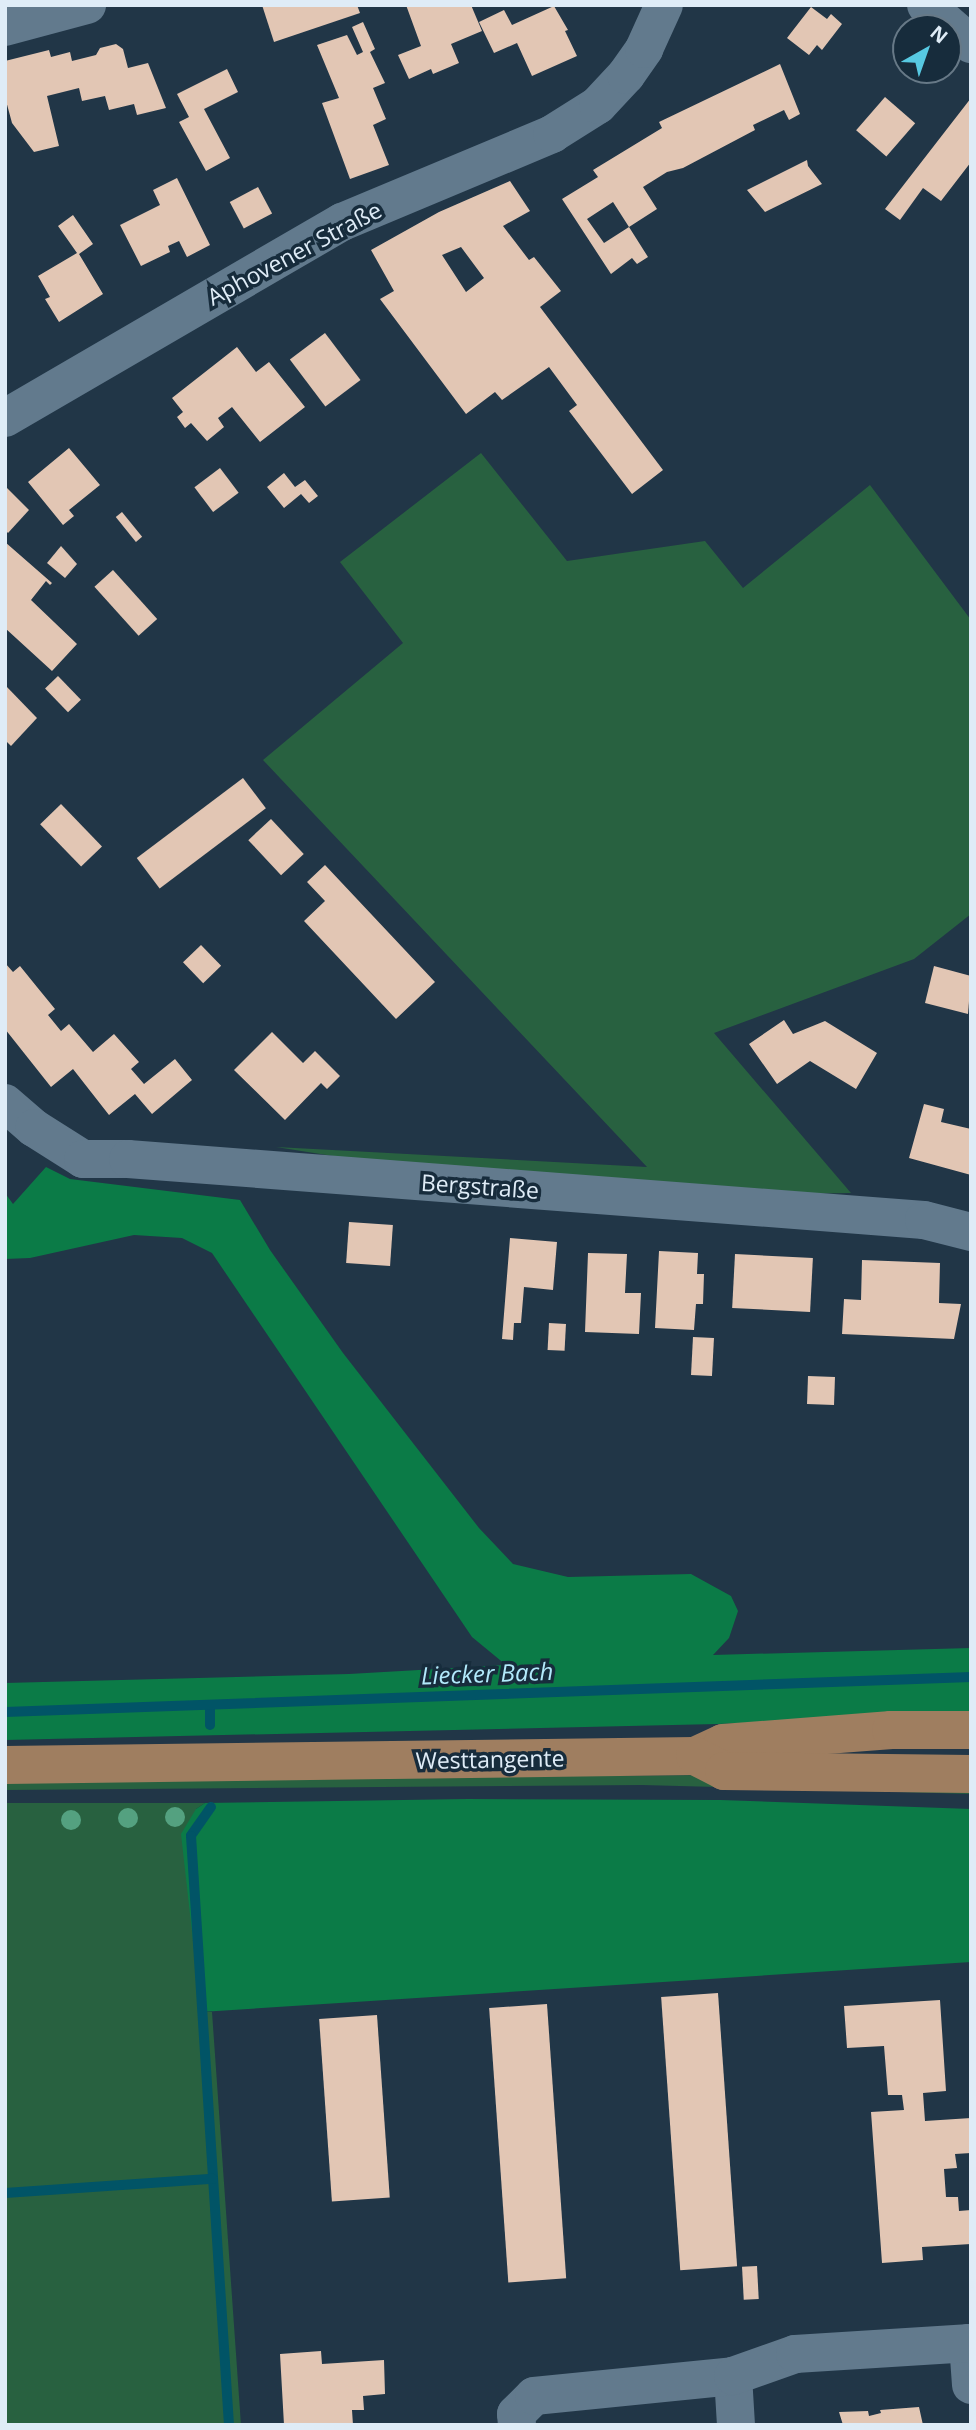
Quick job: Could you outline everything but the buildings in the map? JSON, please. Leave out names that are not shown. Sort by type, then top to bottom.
[{"type":"main road","points":[[695,1756],[723,1743],[891,1730],[971,1730]]},
{"type":"main road","name":"Westtangente","points":[[5,1765],[695,1756],[724,1771],[971,1774]]},
{"type":"street","points":[[5,27],[87,5]]},
{"type":"street","name":"Aphovener Straße","points":[[5,418],[342,222],[552,134],[598,105],[626,75],[644,49],[664,5]]},
{"type":"street","points":[[926,5],[971,44]]},
{"type":"street","name":"Bergstraße","points":[[5,1103],[34,1128],[83,1159],[128,1159],[924,1220],[971,1232]]},
{"type":"street","points":[[517,2419],[534,2396],[733,2376],[795,2354],[969,2343],[971,2385]]},
{"type":"street","points":[[733,2376],[736,2425]]},
{"type":"green space","points":[[481,453],[567,561],[705,541],[743,588],[870,485],[971,620],[971,914],[914,959],[714,1033],[851,1193],[640,1196],[466,1177],[276,1147],[647,1167],[263,760],[403,643],[340,562]]},
{"type":"green space","points":[[46,1167],[70,1179],[240,1200],[270,1250],[343,1353],[479,1528],[513,1564],[568,1577],[691,1574],[731,1596],[738,1611],[729,1638],[713,1655],[971,1648],[971,1715],[717,1724],[5,1740],[5,1683],[349,1674],[506,1665],[472,1637],[212,1253],[182,1238],[134,1235],[30,1258],[5,1259],[5,1193],[13,1204]]},
{"type":"green space","points":[[718,1775],[971,1784],[971,1794],[642,1785],[5,1790],[5,1780]]},
{"type":"green space","points":[[468,1799],[721,1800],[971,1809],[971,1962],[201,2012],[181,1834],[196,1809],[205,1803]]},
{"type":"green space","points":[[5,1803],[205,1803],[196,1809],[202,2012],[212,2012],[241,2425],[5,2425]]},
{"type":"waterway","name":"Liecker Bach","points":[[5,1712],[971,1677]]},
{"type":"waterway","points":[[210,1707],[210,1725]]},
{"type":"waterway","points":[[211,1807],[191,1836],[229,2425]]},
{"type":"waterway","points":[[5,2193],[213,2179]]}]
